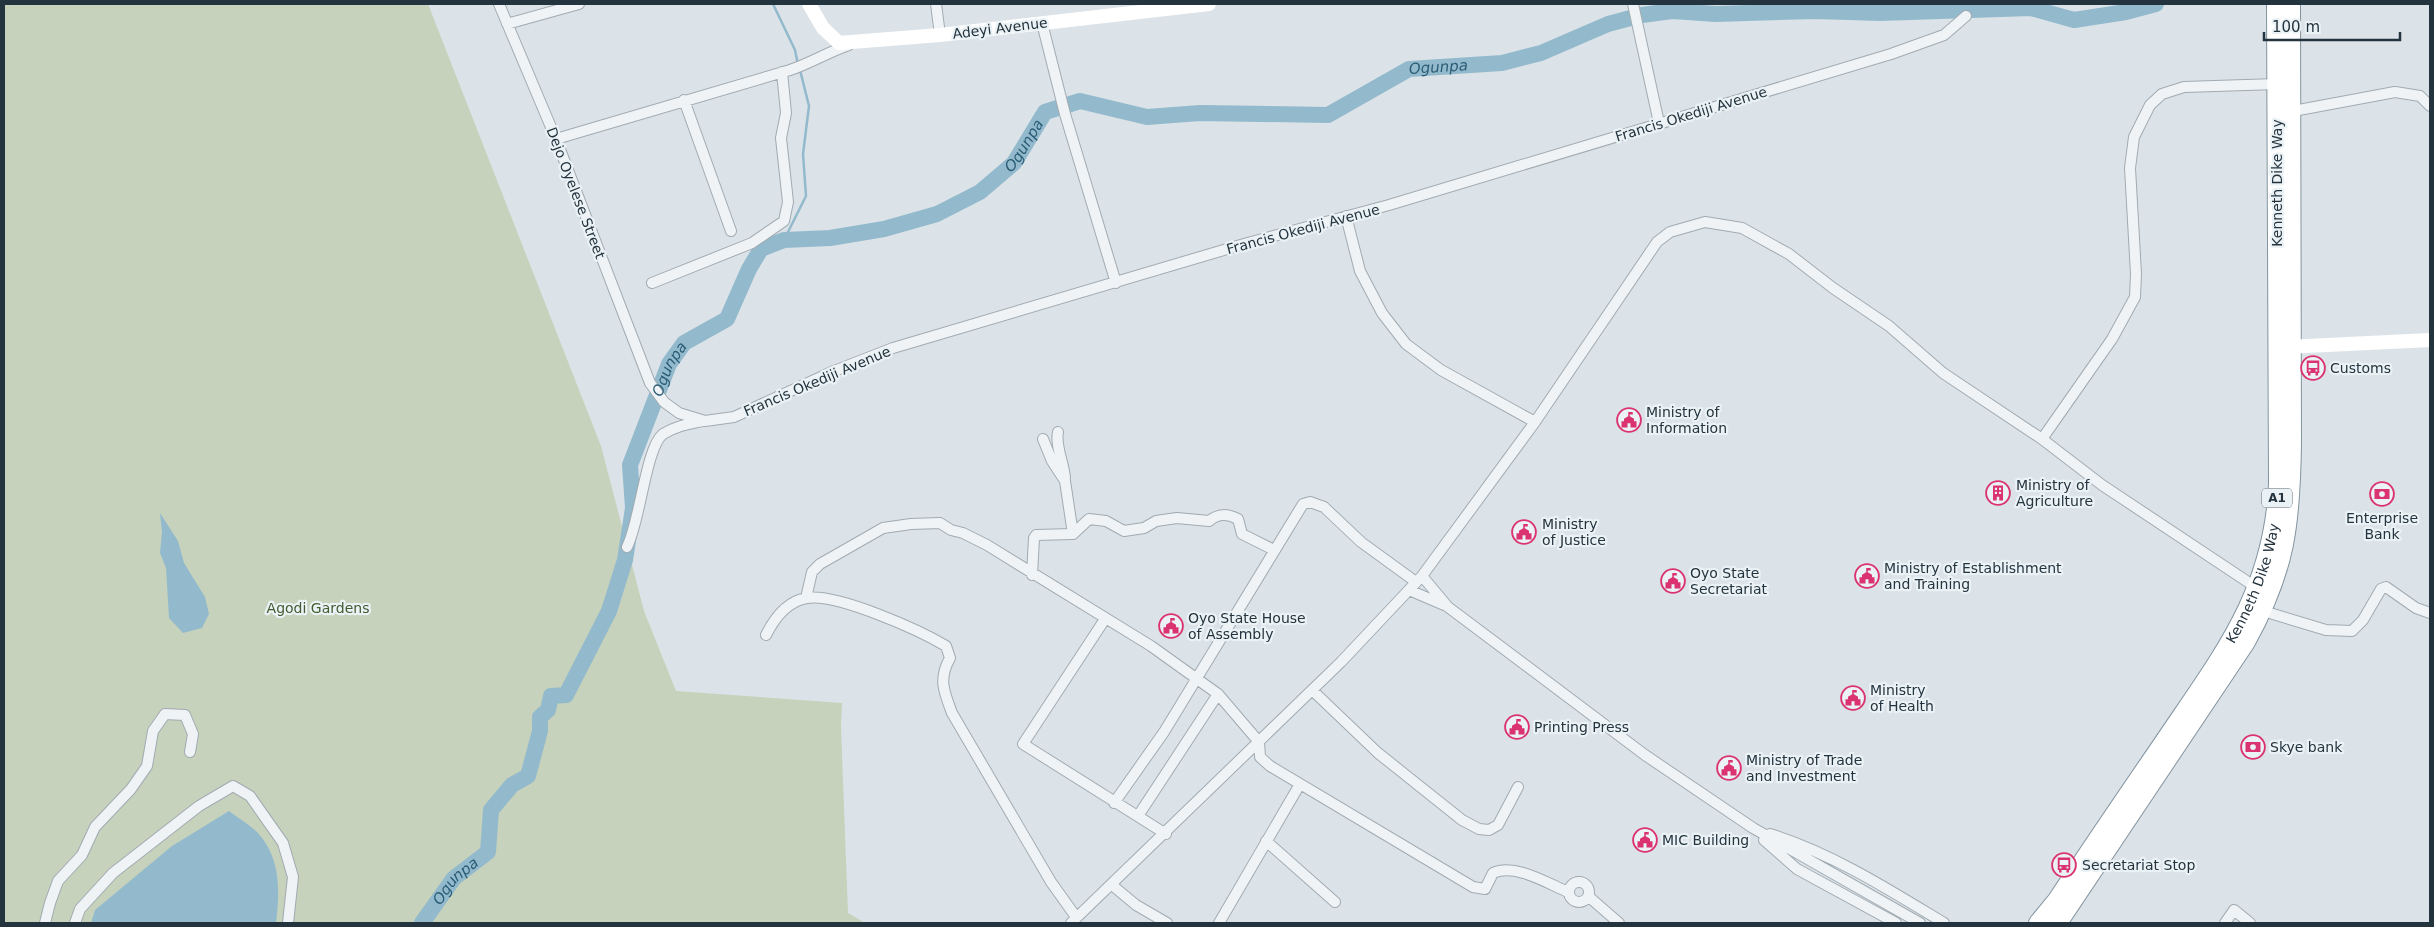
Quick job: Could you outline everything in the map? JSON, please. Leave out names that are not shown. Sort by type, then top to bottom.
[{"type":"highway","name":"Kenneth Dike Way","points":[[2276,4],[2277,84],[2284,113]]},
{"type":"highway","name":"Kenneth Dike Way","points":[[2058,923],[2228,669],[2263,611],[2282,559],[2289,515],[2285,347],[2284,113],[2291,4]]},
{"type":"highway","name":"Kenneth Dike Way","points":[[2038,923],[2057,900],[2231,641],[2257,588],[2268,555],[2276,513],[2285,347]]},
{"type":"street","name":"Dejo Oyelese Street","points":[[499,4],[556,139],[650,382]]},
{"type":"street","points":[[507,24],[579,4]]},
{"type":"street","name":"Adeyi Avenue","points":[[809,4],[823,28],[832,38],[840,43],[940,36],[1133,9],[1209,4]]},
{"type":"street","points":[[936,4],[940,36]]},
{"type":"street","points":[[1633,4],[1659,124]]},
{"type":"street","name":"Francis Okediji Avenue","points":[[650,382],[664,402],[679,413],[705,421],[734,417],[834,371],[893,348],[1659,124],[1891,54],[1944,35],[1966,16]]},
{"type":"street","points":[[1042,22],[1066,114],[1116,283]]},
{"type":"street","points":[[556,139],[786,71],[811,63],[829,52],[860,42]]},
{"type":"street","points":[[652,283],[752,243],[784,221],[788,202],[781,138],[786,113],[786,71]]},
{"type":"street","points":[[2042,439],[2112,339],[2135,297],[2136,274],[2130,168],[2134,138],[2150,105],[2162,94],[2184,87],[2277,84]]},
{"type":"street","points":[[2284,113],[2395,92],[2420,96],[2430,106]]},
{"type":"street","points":[[684,100],[731,231]]},
{"type":"street","points":[[1346,216],[1360,271],[1382,313],[1406,344],[1441,370],[1535,422]]},
{"type":"street","points":[[766,635],[774,619],[790,605],[806,598],[821,598],[869,611],[921,632],[946,646],[950,658],[943,671],[942,686],[952,713],[1073,920],[1166,834],[1312,690],[1419,579],[1535,422],[1657,242],[1670,232],[1705,222],[1742,228],[1789,254],[1833,288],[1889,326],[1943,373],[2042,439],[2102,485],[2257,588]]},
{"type":"street","points":[[2285,347],[2430,340]]},
{"type":"street","points":[[627,546],[634,535],[650,462],[661,436],[678,426],[705,421]]},
{"type":"street","points":[[1058,432],[1057,440],[1064,464],[1074,534]]},
{"type":"street","points":[[1043,439],[1052,461],[1065,481]]},
{"type":"street","points":[[1114,803],[1164,732],[1195,677],[1303,504],[1310,502],[1324,507],[1362,542],[1419,579],[1448,607],[1645,755],[1753,828],[1920,923]]},
{"type":"street","points":[[1032,575],[1034,538],[1036,535],[1074,534],[1089,518],[1106,521],[1124,531],[1144,528],[1156,521],[1176,518],[1209,521],[1216,516],[1227,514],[1238,519],[1242,534],[1274,550]]},
{"type":"street","points":[[806,598],[812,572],[820,564],[883,528],[911,524],[940,523],[951,530],[963,533],[987,545],[1032,575],[1151,646],[1218,694],[1259,742],[1260,757],[1270,766],[1477,889],[1485,890],[1493,873],[1500,870],[1526,875],[1568,892],[1569,896],[1576,902],[1581,902],[1588,896]]},
{"type":"street","points":[[2263,611],[2326,630],[2352,631],[2363,620],[2381,589],[2386,587],[2416,608],[2430,613]]},
{"type":"street","points":[[1409,590],[1448,607]]},
{"type":"street","points":[[1105,619],[1023,744],[1166,834]]},
{"type":"street","points":[[1312,690],[1378,753],[1470,826],[1489,830],[1498,825],[1518,787]]},
{"type":"street","points":[[1138,816],[1218,694]]},
{"type":"street","points":[[45,923],[58,881],[82,855],[95,827],[131,789],[147,766],[152,731],[165,714],[185,715],[193,734],[190,752]]},
{"type":"street","points":[[1219,923],[1300,784]]},
{"type":"street","points":[[75,923],[80,909],[113,873],[199,806],[233,786],[250,796],[283,843],[293,877],[288,923]]},
{"type":"street","points":[[1753,828],[1797,869],[1896,923]]},
{"type":"street","points":[[1753,828],[1824,854],[1887,888],[1944,923]]},
{"type":"street","points":[[1266,841],[1335,902]]},
{"type":"street","points":[[1568,892],[1572,883],[1581,881],[1588,887],[1588,896],[1619,923]]},
{"type":"street","points":[[1112,885],[1136,905],[1167,923]]},
{"type":"street","points":[[2225,923],[2234,910],[2250,923]]},
{"type":"green space","name":"Agodi Gardens","points":[[4,4],[428,4],[601,446],[644,611],[676,691],[842,703],[841,726],[848,913],[865,923],[4,923]]},
{"type":"water","points":[[160,513],[178,541],[184,563],[205,597],[209,614],[202,628],[183,633],[169,618],[166,568],[160,553],[162,532]]},
{"type":"water","points":[[229,811],[257,832],[271,853],[275,864],[278,887],[276,923],[91,923],[95,910],[172,846]]},
{"type":"waterway","points":[[773,4],[795,50],[798,65]]},
{"type":"waterway","name":"Ogunpa","points":[[422,923],[454,878],[488,852],[491,810],[512,785],[528,776],[540,731],[540,717],[548,710],[551,696],[566,695],[609,611],[625,560],[633,508],[630,465],[669,364],[684,343],[727,319],[749,269],[761,249],[784,240],[830,238],[884,229],[937,214],[980,192],[1014,163],[1045,112],[1080,101],[1147,117],[1200,113],[1328,115],[1409,69],[1502,63],[1541,53],[1608,24],[1642,15],[1672,11],[1716,14],[1815,11],[1880,13],[2031,8],[2074,20],[2126,12],[2156,4]]},
{"type":"waterway","points":[[784,240],[806,196],[803,154],[809,106],[800,70]]},
{"type":"place","name":"Customs","points":[[2313,368]]},
{"type":"place","name":"Ministry of Information","points":[[1629,420]]},
{"type":"place","name":"Ministry of Agriculture","points":[[1998,493]]},
{"type":"place","name":"Enterprise Bank","points":[[2382,494]]},
{"type":"place","name":"Ministry of Justice","points":[[1524,532]]},
{"type":"place","name":"Ministry of Establishment and Training","points":[[1867,576]]},
{"type":"place","name":"Oyo State Secretariat","points":[[1673,581]]},
{"type":"place","name":"Oyo State House of Assembly","points":[[1171,626]]},
{"type":"place","name":"Ministry of Health","points":[[1853,698]]},
{"type":"place","name":"Printing Press","points":[[1517,727]]},
{"type":"place","name":"Skye bank","points":[[2253,747]]},
{"type":"place","name":"Ministry of Trade and Investment","points":[[1729,768]]},
{"type":"place","name":"MIC Building","points":[[1645,840]]},
{"type":"place","name":"Secretariat Stop","points":[[2064,865]]}]
